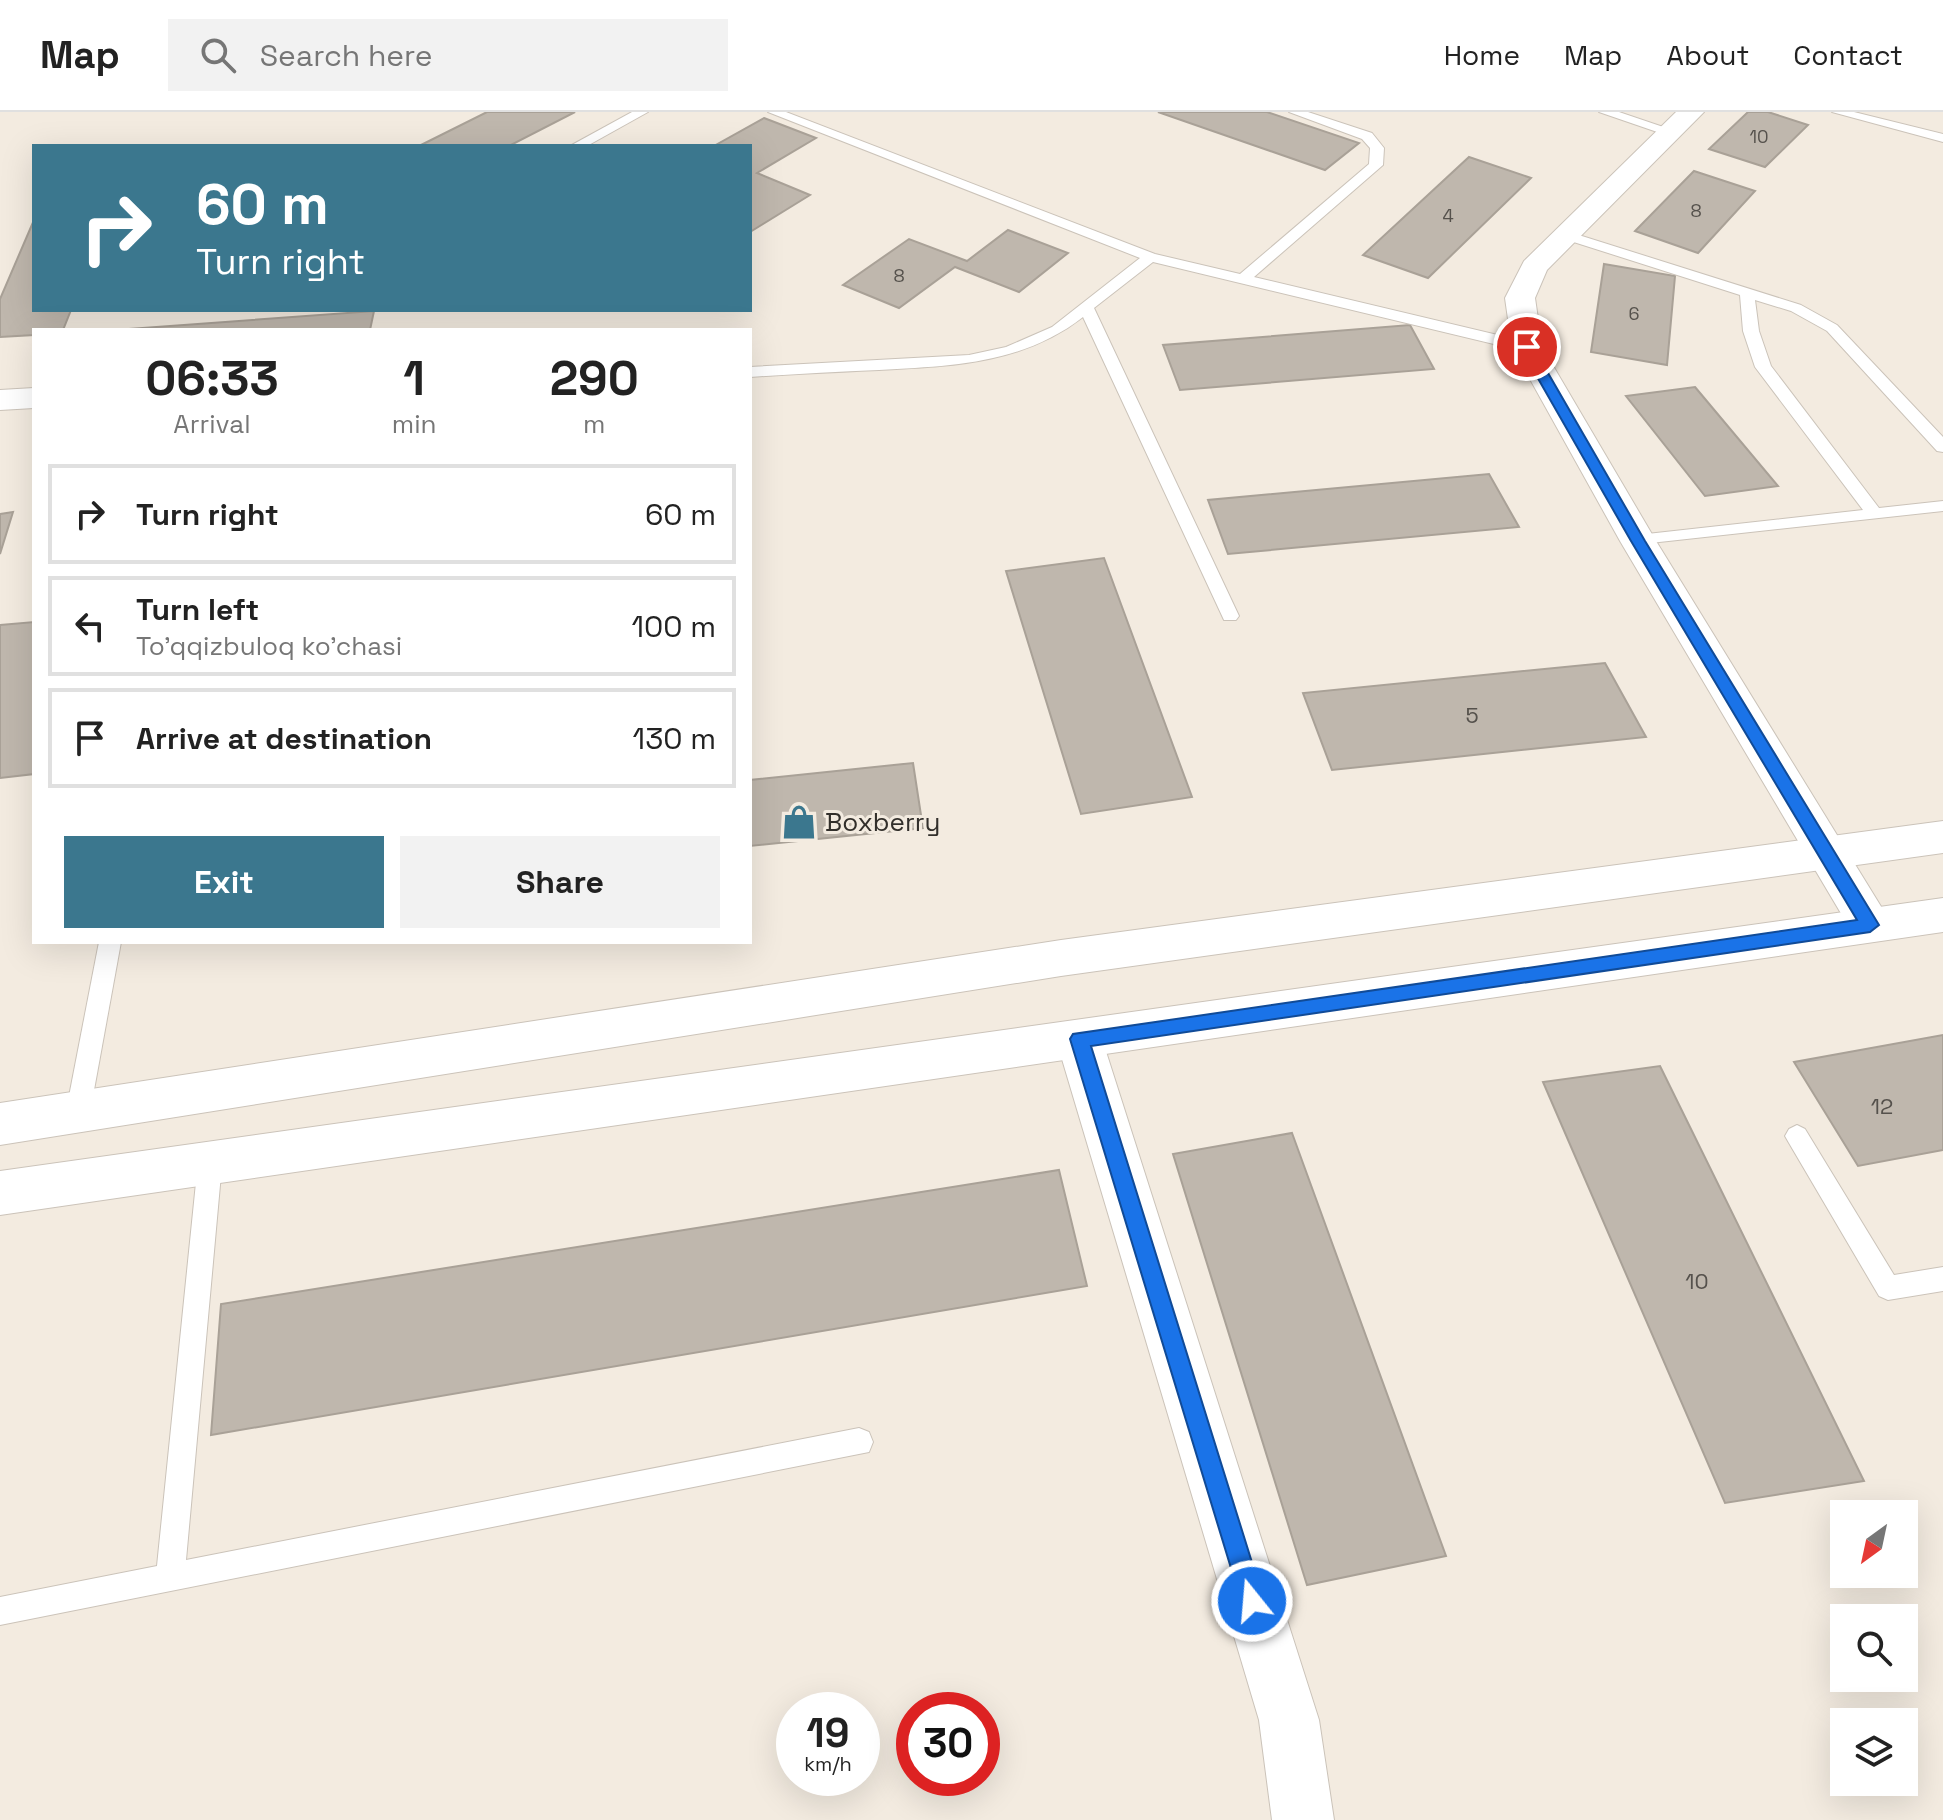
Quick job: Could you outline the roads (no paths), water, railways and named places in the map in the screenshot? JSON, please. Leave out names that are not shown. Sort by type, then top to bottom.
[{"type":"main road","points":[[1681,122],[1534,267],[1520,298],[1527,347],[1638,541],[1870,925]]},
{"type":"main road","points":[[0,400],[32,398]]},
{"type":"main road","points":[[0,1124],[1061,958],[1943,837]]},
{"type":"main road","points":[[0,1193],[1943,915]]},
{"type":"main road","points":[[1079,1039],[1289,1720],[1303,1820]]},
{"type":"lane","points":[[581,144],[642,112]]},
{"type":"lane","points":[[774,112],[1150,257],[1527,347]]},
{"type":"lane","points":[[1244,278],[1376,165],[1377,148],[1367,136],[1295,112]]},
{"type":"lane","points":[[1605,112],[1681,122]]},
{"type":"lane","points":[[1838,112],[1943,138]]},
{"type":"lane","points":[[1566,235],[1796,308],[1832,328],[1943,447]]},
{"type":"lane","points":[[752,372],[969,360],[1011,350],[1057,330],[1150,257]]},
{"type":"lane","points":[[1747,292],[1751,331],[1763,367],[1875,514]]},
{"type":"lane","points":[[1086,307],[1230,616]]},
{"type":"lane","points":[[1638,541],[1943,506]]},
{"type":"lane","points":[[78,1112],[110,944]]},
{"type":"lane","points":[[1797,1136],[1888,1288],[1943,1279]]},
{"type":"lane","points":[[170,1577],[210,1163]]},
{"type":"lane","points":[[0,1611],[859,1442]]},
{"type":"place","name":"Boxberry","points":[[799,822]]}]
